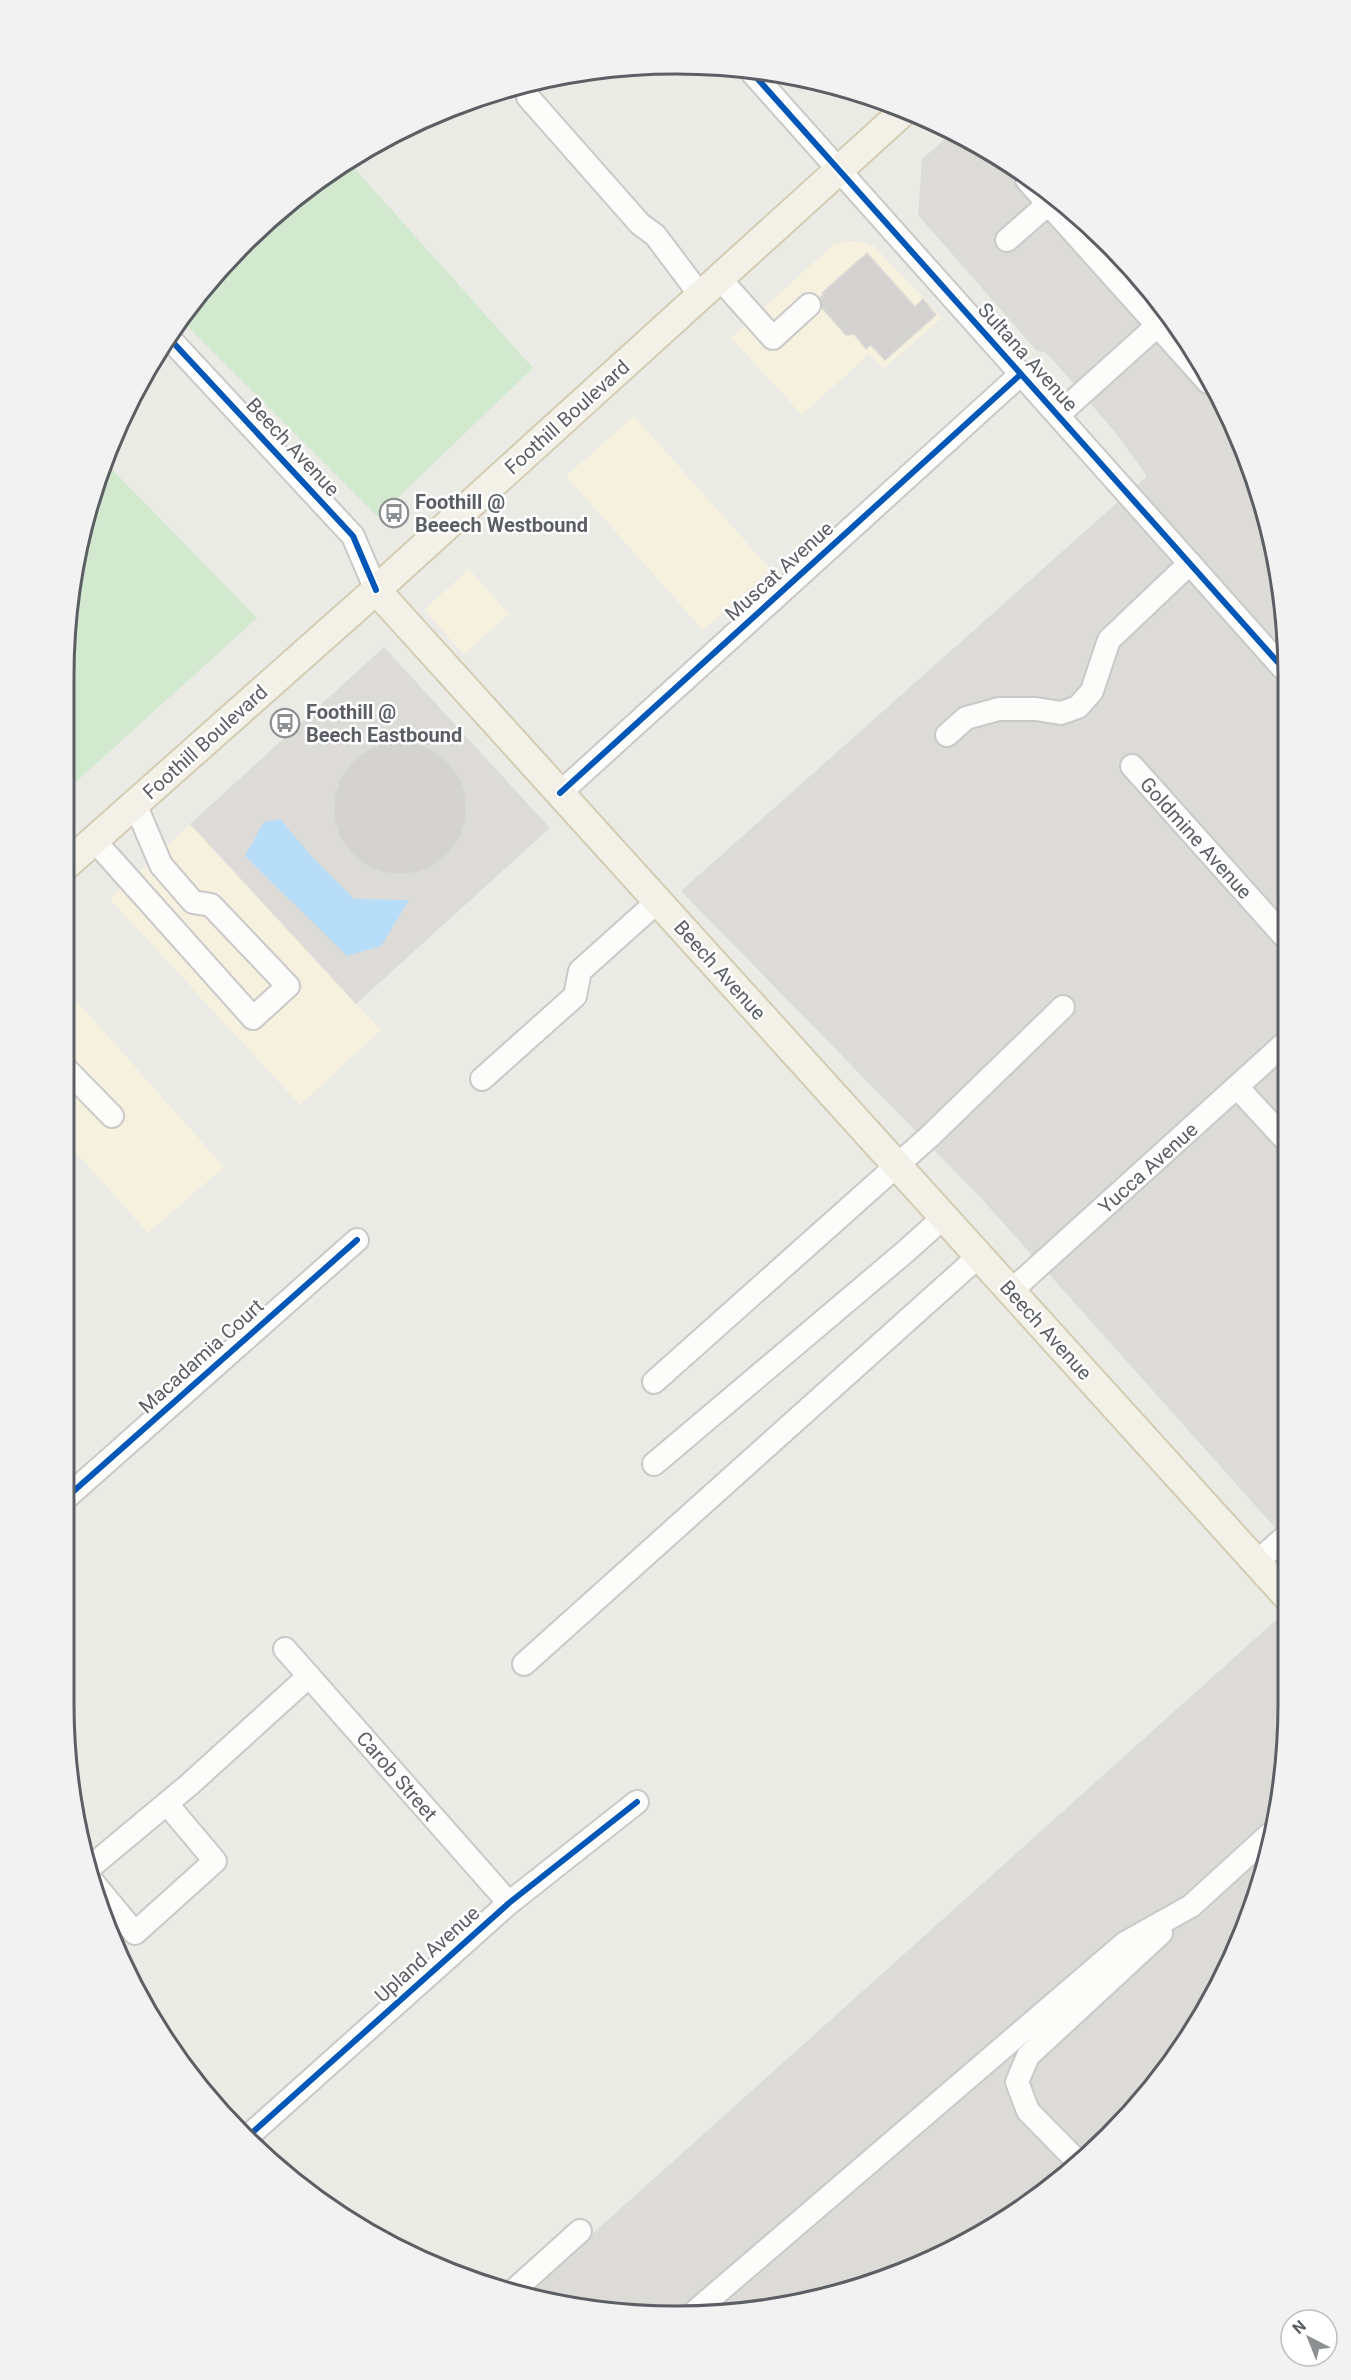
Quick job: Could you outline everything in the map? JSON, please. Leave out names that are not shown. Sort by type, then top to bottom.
[{"type":"main road","name":"Foothill Boulevard","points":[[74,858],[376,590],[898,116]]},
{"type":"main road","name":"Beech Avenue","points":[[376,590],[1278,1586]]},
{"type":"street","name":"Sultana Avenue","points":[[759,80],[1277,662]]},
{"type":"street","points":[[528,97],[640,224],[773,338],[809,305]]},
{"type":"street","points":[[1045,200],[1186,357]]},
{"type":"street","points":[[1007,240],[1048,204]]},
{"type":"street","points":[[1058,415],[1158,325]]},
{"type":"street","name":"Beech Avenue","points":[[174,343],[353,536],[376,590]]},
{"type":"street","name":"Muscat Avenue","points":[[560,793],[1021,374]]},
{"type":"street","points":[[947,735],[966,718],[999,709],[1036,709],[1061,713],[1078,707],[1092,691],[1109,640],[1190,563]]},
{"type":"street","name":"Goldmine Avenue","points":[[1132,766],[1278,929]]},
{"type":"street","points":[[94,840],[253,1018],[288,986],[211,905],[193,902],[161,865],[135,804]]},
{"type":"street","points":[[482,1079],[575,996],[580,971],[658,901]]},
{"type":"street","points":[[654,1382],[930,1136],[1063,1006]]},
{"type":"street","name":"Yucca Avenue","points":[[1011,1291],[1278,1049]]},
{"type":"street","points":[[74,1077],[112,1116]]},
{"type":"street","points":[[1237,1087],[1278,1131]]},
{"type":"street","points":[[654,1464],[906,1252],[944,1217]]},
{"type":"street","name":"Macadamia Court","points":[[74,1491],[357,1240]]},
{"type":"street","points":[[524,1664],[979,1256]]},
{"type":"street","points":[[1257,1562],[1278,1543]]},
{"type":"street","name":"Carob Street","points":[[285,1649],[509,1903]]},
{"type":"street","points":[[95,1863],[167,1804],[309,1676]]},
{"type":"street","name":"Upland Avenue","points":[[252,2132],[509,1903],[637,1802]]},
{"type":"street","points":[[104,1896],[135,1933],[216,1862],[167,1804]]},
{"type":"street","points":[[1073,2156],[1028,2111],[1017,2082],[1028,2056],[1261,1842]]},
{"type":"street","points":[[702,2305],[1125,1943],[1191,1906]]},
{"type":"street","points":[[519,2286],[580,2231]]},
{"type":"shaded area","points":[[946,138],[976,154],[1042,198],[1101,250],[1128,279],[1153,309],[1197,374],[1232,445],[1257,520],[1272,597],[1278,676],[1278,1531],[981,1198],[681,891],[1147,476],[1114,431],[1053,360],[1044,352],[1037,351],[918,215],[922,159]]},
{"type":"shaded area","points":[[864,242],[874,246],[942,318],[883,369],[869,354],[802,415],[731,338],[835,243]]},
{"type":"shaded area","points":[[634,416],[771,570],[703,630],[566,476]]},
{"type":"shaded area","points":[[469,569],[509,614],[464,654],[424,610]]},
{"type":"shaded area","points":[[384,647],[550,828],[356,1004],[190,824]]},
{"type":"shaded area","points":[[190,824],[381,1030],[300,1105],[110,899]]},
{"type":"shaded area","points":[[74,998],[224,1167],[148,1233],[74,1150]]},
{"type":"shaded area","points":[[1278,1618],[1278,1705],[1272,1783],[1257,1860],[1232,1935],[1197,2006],[1153,2071],[1101,2130],[1072,2157],[1010,2205],[976,2226],[906,2261],[831,2286],[754,2301],[676,2306],[597,2301],[531,2289]]},
{"type":"green space","points":[[354,167],[533,368],[378,517],[186,325],[223,279],[250,250],[309,198]]},
{"type":"green space","points":[[110,468],[257,618],[74,784],[75,636],[79,597],[94,520]]},
{"type":"water","points":[[280,819],[313,858],[354,899],[409,900],[381,946],[347,956],[245,856],[264,822]]},
{"type":"building","points":[[867,253],[915,307],[923,299],[936,315],[885,360],[871,345],[866,349],[854,334],[846,335],[816,301]]},
{"type":"building","points":[[400,742],[425,747],[447,761],[461,783],[466,808],[461,833],[447,855],[425,869],[400,874],[375,869],[353,855],[339,833],[334,808],[339,783],[353,761],[375,747]]},
{"type":"cycle path","points":[[758,80],[1277,662]]},
{"type":"cycle path","points":[[174,343],[353,536],[376,590]]},
{"type":"cycle path","points":[[560,793],[1021,374]]},
{"type":"cycle path","points":[[74,1491],[357,1240]]},
{"type":"cycle path","points":[[252,2132],[509,1903],[637,1802]]},
{"type":"place","name":"Foothill @ Beeech Westbound","points":[[394,513]]},
{"type":"place","name":"Foothill @ Beech Eastbound","points":[[285,723]]}]
